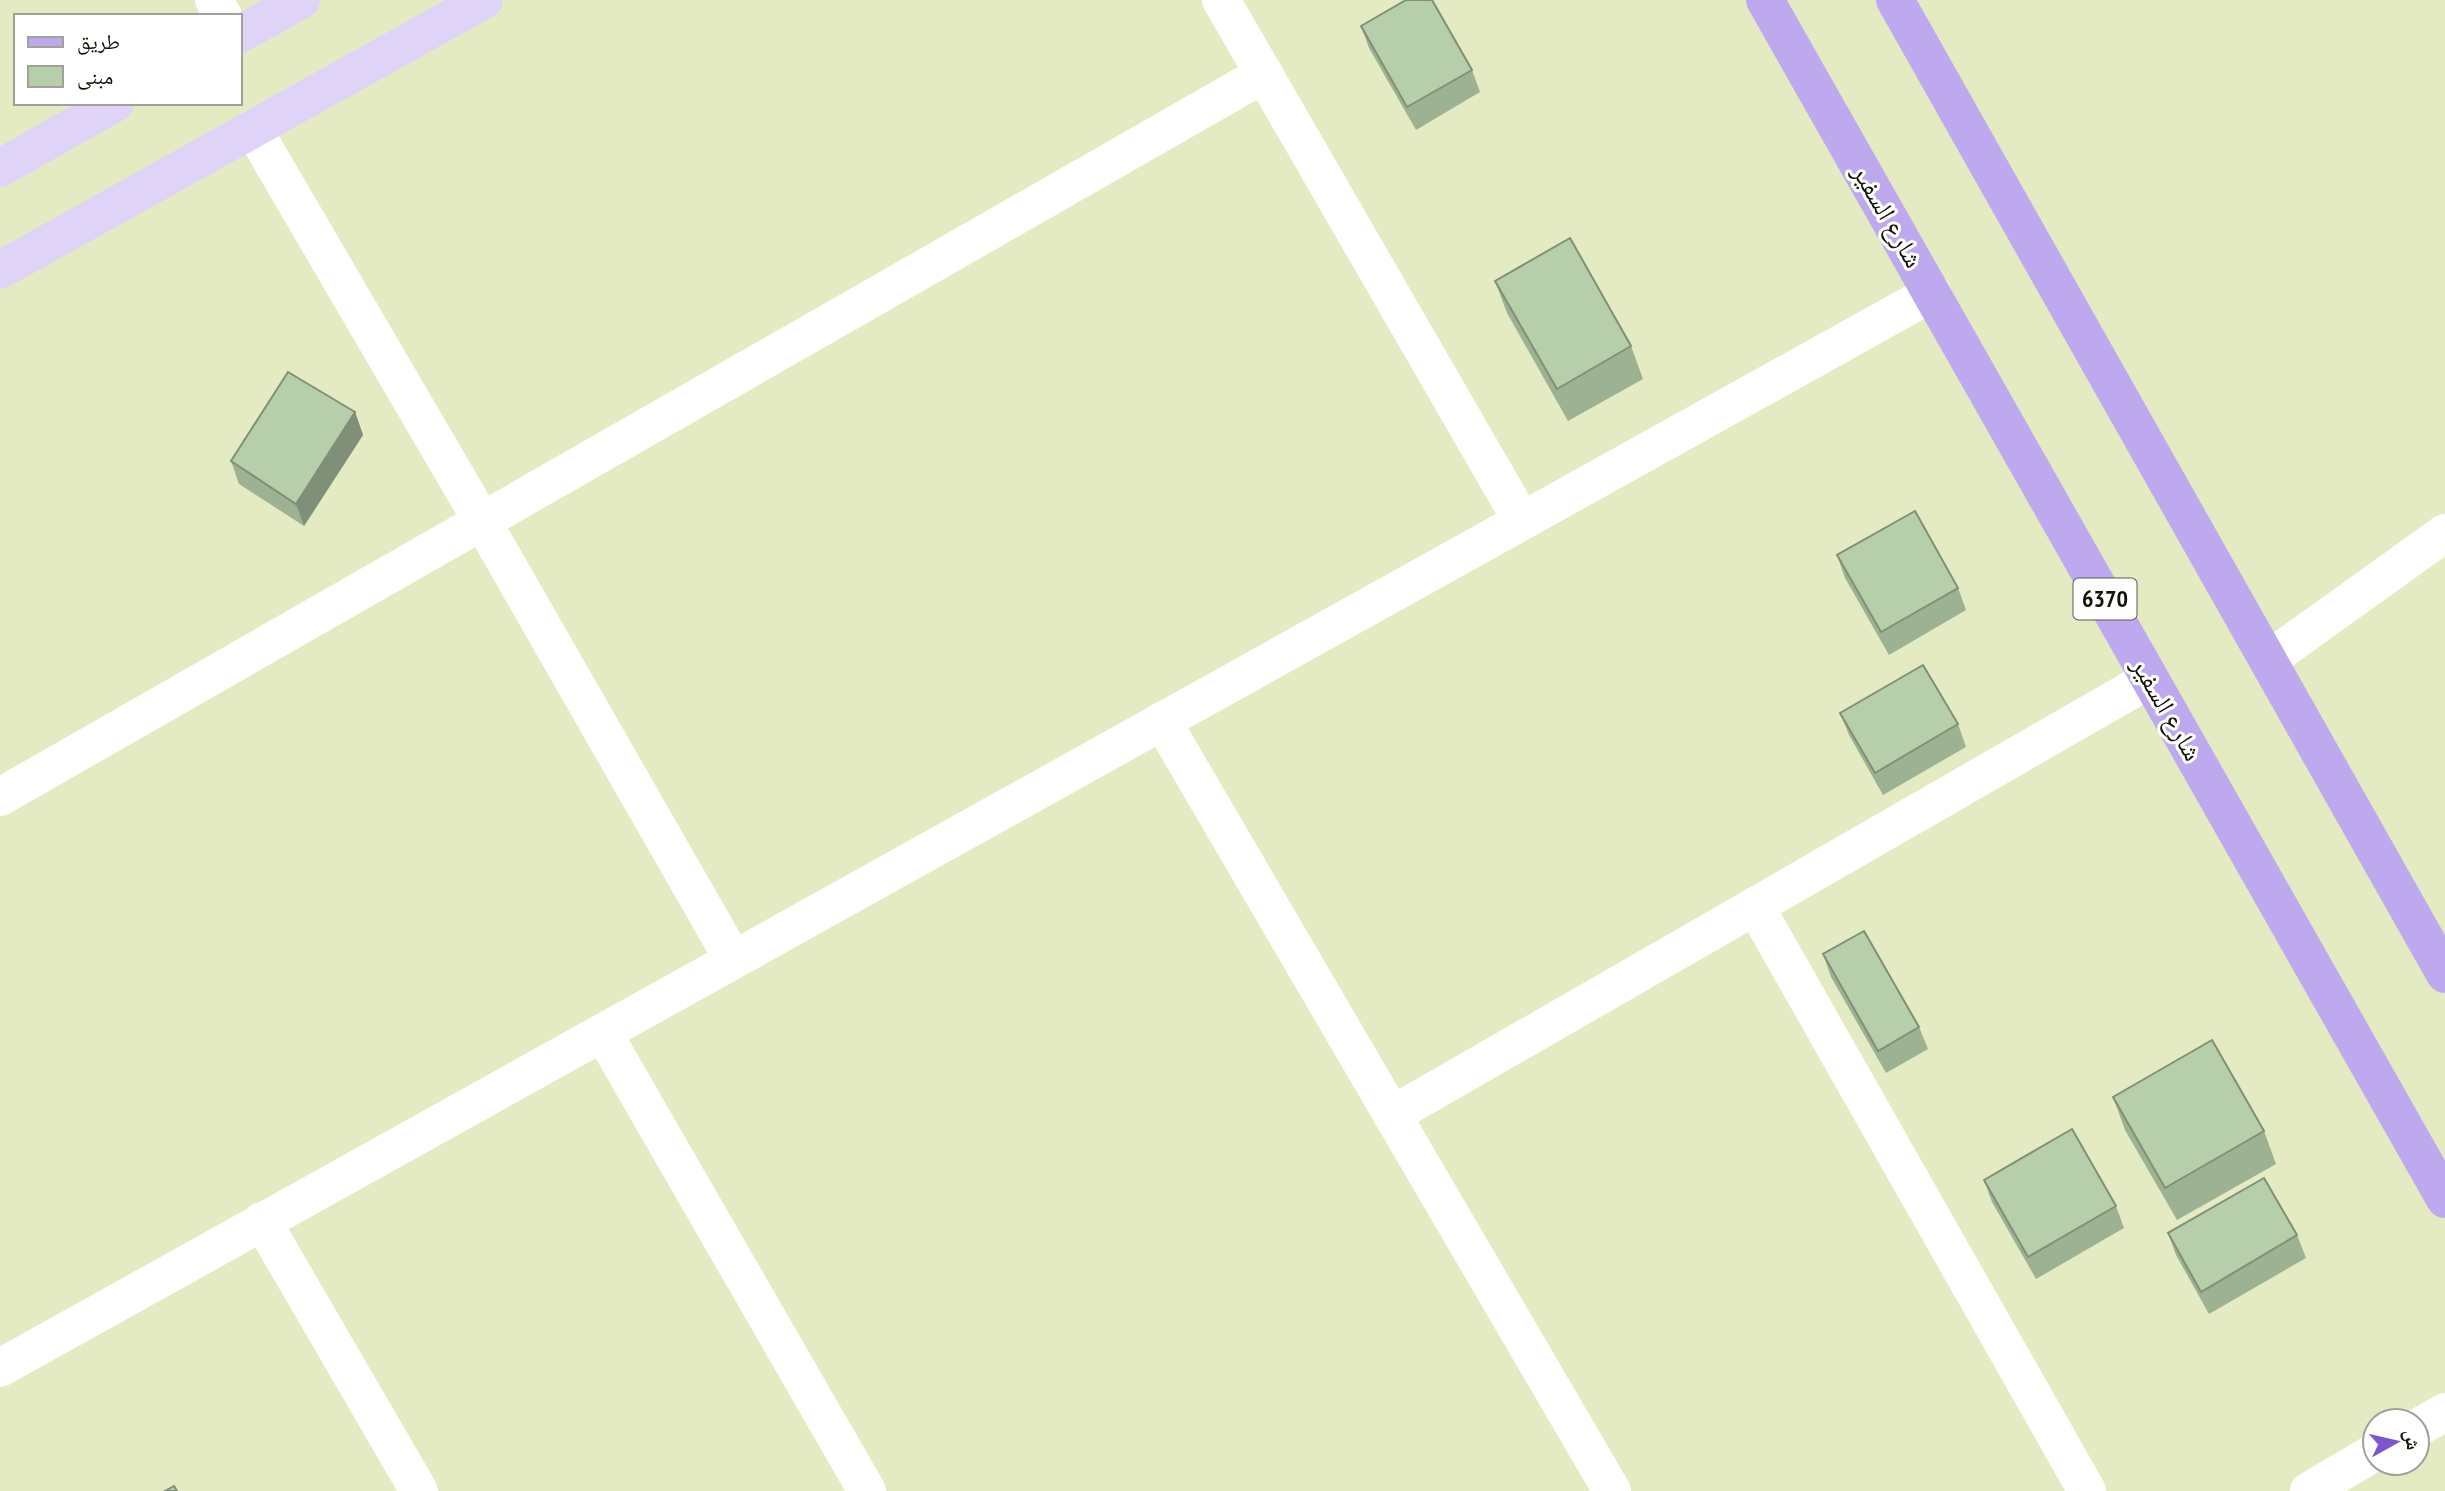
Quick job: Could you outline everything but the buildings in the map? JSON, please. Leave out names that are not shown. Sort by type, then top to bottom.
[{"type":"main road","name":"شارع السفير","points":[[1765,0],[2445,1199]]},
{"type":"main road","points":[[1895,0],[2445,974]]},
{"type":"street","points":[[242,33],[301,0]]},
{"type":"street","points":[[0,270],[484,0]]},
{"type":"street","points":[[1221,0],[1522,521]]},
{"type":"street","points":[[0,797],[1264,74]]},
{"type":"street","points":[[0,167],[111,105]]},
{"type":"street","points":[[253,129],[733,959]]},
{"type":"street","points":[[0,1367],[1932,293]]},
{"type":"street","points":[[2268,660],[2445,533]]},
{"type":"street","points":[[1392,1115],[2150,679]]},
{"type":"street","points":[[1162,721],[1612,1491]]},
{"type":"street","points":[[1755,906],[2087,1491]]},
{"type":"street","points":[[603,1033],[867,1491]]},
{"type":"street","points":[[262,1221],[418,1491]]},
{"type":"street","points":[[2309,1491],[2361,1460]]}]
